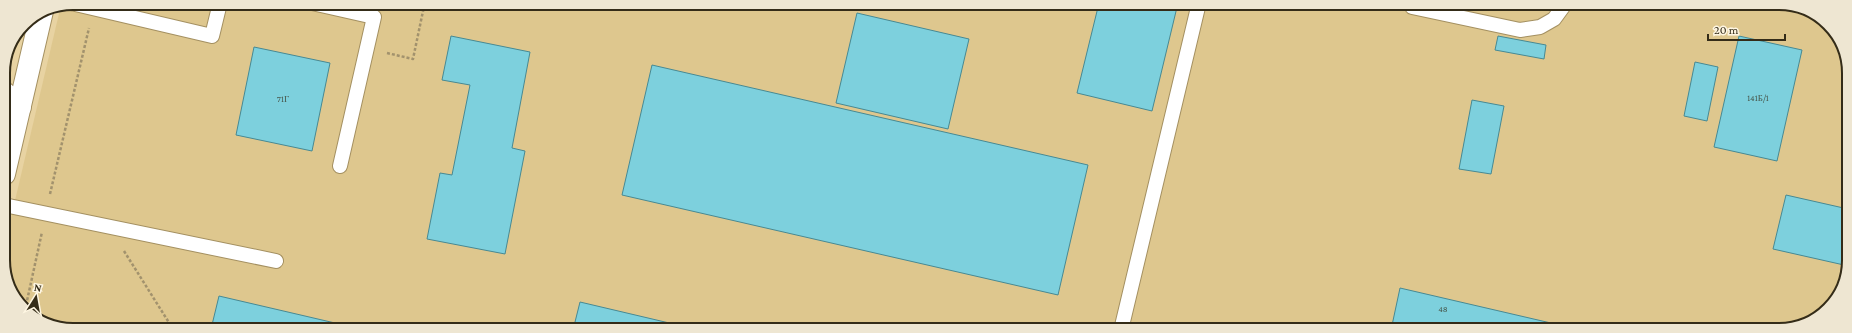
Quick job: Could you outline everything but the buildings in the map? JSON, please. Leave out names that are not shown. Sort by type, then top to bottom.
[{"type":"main road","points":[[10,149],[40,20]]},
{"type":"main road","points":[[10,98],[20,107]]},
{"type":"lane","points":[[98,10],[212,36],[218,10]]},
{"type":"lane","points":[[340,166],[374,17],[343,10]]},
{"type":"lane","points":[[1123,323],[1197,10]]},
{"type":"lane","points":[[1426,10],[1520,30],[1540,27],[1554,18],[1560,10]]},
{"type":"lane","points":[[10,206],[276,261]]},
{"type":"path","points":[[27,303],[94,10]]},
{"type":"path","points":[[367,49],[413,59],[424,10]]},
{"type":"path","points":[[110,226],[169,323]]},
{"type":"shaded area","points":[[1779,10],[1796,12],[1807,16],[1824,28],[1836,45],[1841,60],[1842,260],[1839,281],[1829,299],[1821,307],[1803,318],[1792,322],[73,323],[56,321],[38,312],[23,299],[18,292],[11,273],[10,222],[60,11]]}]
